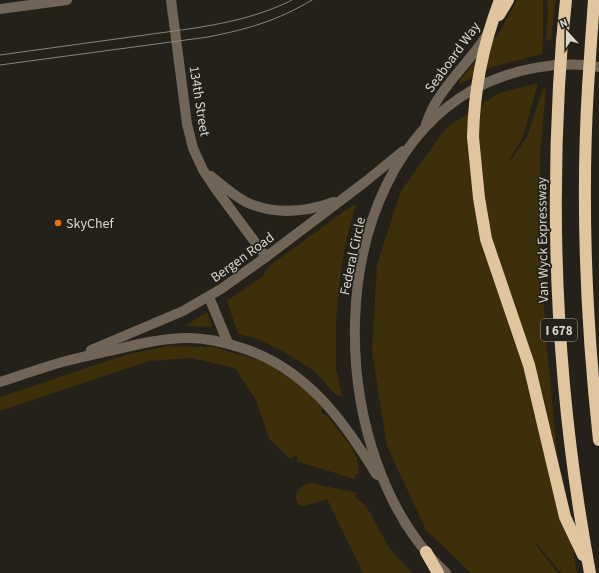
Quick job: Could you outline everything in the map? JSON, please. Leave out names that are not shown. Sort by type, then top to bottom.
[{"type":"highway","points":[[500,0],[491,23],[482,54],[475,96],[473,137],[479,198],[486,239],[529,365],[565,517],[590,571]]},
{"type":"highway","points":[[500,14],[506,0]]},
{"type":"highway","name":"Van Wyck Expressway","points":[[566,0],[559,86],[555,195],[556,271],[559,333],[570,446],[590,571]]},
{"type":"highway","name":"I 678","points":[[594,0],[588,87],[585,164],[586,265],[590,340],[599,440]]},
{"type":"highway","points":[[426,552],[438,573]]},
{"type":"street","points":[[0,9],[67,0]]},
{"type":"street","name":"134th Street","points":[[171,0],[189,134],[194,148],[203,170],[266,258]]},
{"type":"street","name":"Seaboard Way","points":[[423,131],[435,104],[444,90],[484,40],[500,14]]},
{"type":"street","name":"Federal Circle","points":[[446,573],[426,552],[404,521],[382,476],[369,439],[360,397],[356,353],[356,302],[365,247],[375,212],[382,194],[394,171],[414,141],[442,112],[460,98],[482,85],[531,68],[579,64],[599,67]]},
{"type":"street","name":"Bergen Road","points":[[66,361],[183,311],[209,297],[266,258],[376,173],[414,141]]},
{"type":"street","points":[[203,170],[238,197],[255,205],[268,208],[283,210],[310,209],[344,198]]},
{"type":"street","points":[[209,297],[228,343]]},
{"type":"street","name":"Bergen Road","points":[[0,382],[66,361],[144,342],[175,338],[202,338],[228,343],[253,351],[273,361],[289,370],[303,381],[320,397],[337,418],[376,474],[382,476]]},
{"type":"shaded area","points":[[517,0],[543,0],[542,54],[492,67],[460,84],[459,81],[499,33]]},
{"type":"shaded area","points":[[547,0],[555,0],[551,41],[546,40],[548,14]]},
{"type":"shaded area","points":[[538,83],[523,137],[509,160],[510,161],[527,137],[543,89],[546,89],[540,154],[540,245],[546,338],[557,452],[577,573],[561,573],[537,544],[536,545],[558,573],[471,573],[426,530],[387,446],[372,352],[377,264],[401,191],[446,128],[499,93]]},
{"type":"shaded area","points":[[353,205],[356,205],[346,241],[341,271],[336,321],[336,369],[342,396],[336,395],[314,371],[283,351],[255,338],[238,334],[227,301],[263,276],[269,266]]},
{"type":"shaded area","points":[[207,312],[212,327],[185,326]]},
{"type":"shaded area","points":[[167,346],[213,347],[268,363],[303,387],[322,407],[321,412],[324,415],[327,415],[350,445],[357,458],[359,474],[356,474],[354,479],[297,461],[298,457],[295,456],[290,459],[269,438],[256,400],[235,368],[191,358],[149,361],[0,411],[0,397],[125,355]]},
{"type":"shaded area","points":[[310,483],[358,493],[355,497],[366,506],[390,549],[412,573],[363,573],[327,499],[305,506],[298,505],[296,494],[302,486]]},
{"type":"tram line","points":[[0,55],[220,24],[257,14],[292,0]]},
{"type":"tram line","points":[[0,65],[208,37],[236,31],[274,19],[287,14],[312,0]]},
{"type":"place","name":"SkyChef","points":[[58,223]]}]
